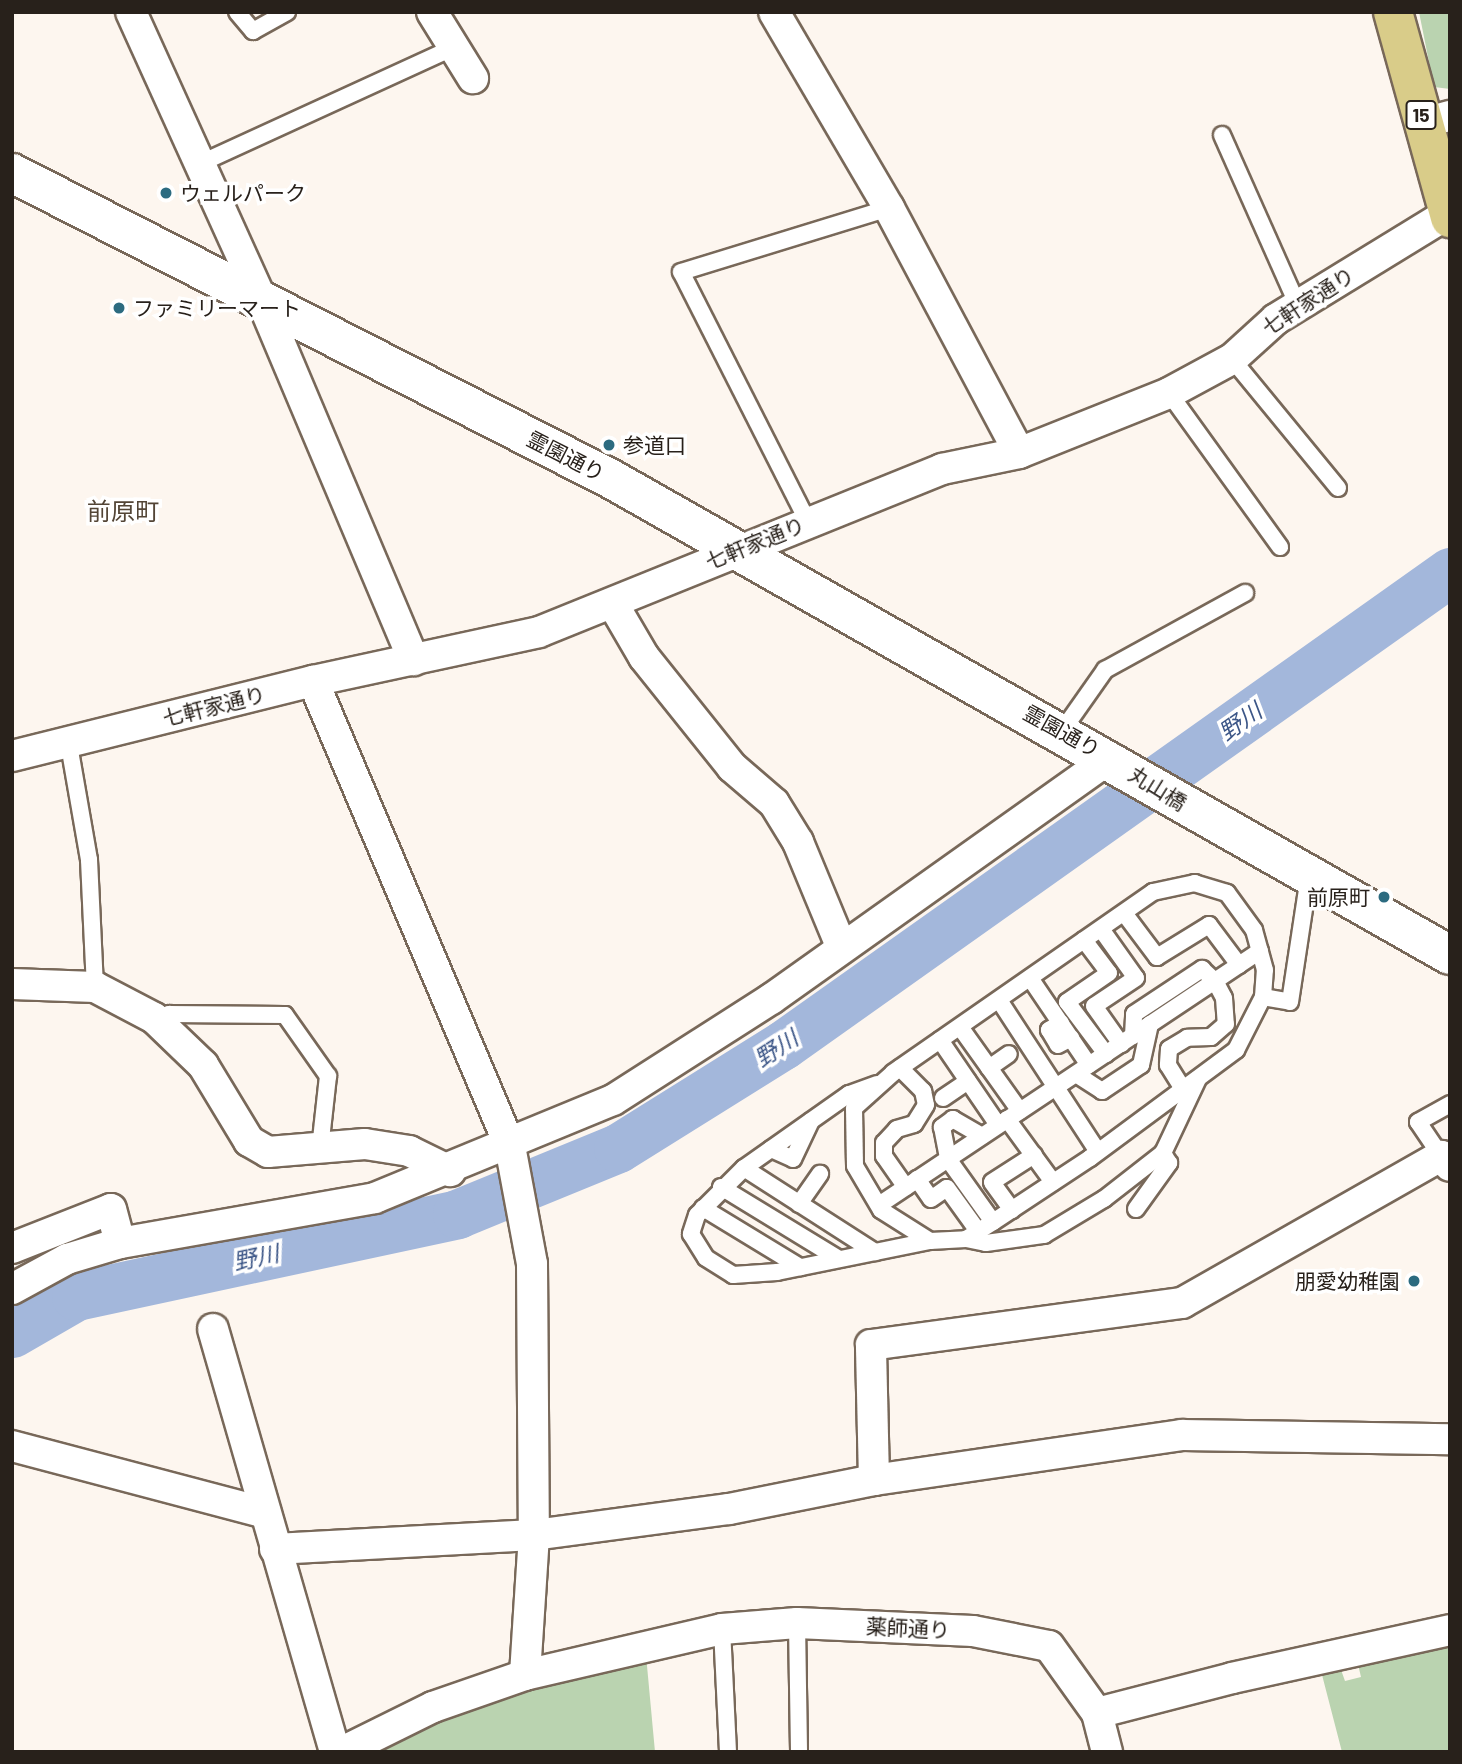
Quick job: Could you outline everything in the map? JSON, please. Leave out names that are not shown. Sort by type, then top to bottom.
[{"type":"main road","name":"15","points":[[1392,12],[1436,120],[1447,198]]},
{"type":"street","points":[[131,12],[262,301],[414,660]]},
{"type":"street","points":[[432,12],[473,78]]},
{"type":"street","points":[[775,12],[889,208],[1019,453]]},
{"type":"street","name":"霊園通り","points":[[12,173],[613,480],[735,551],[1110,758]]},
{"type":"street","name":"七軒家通り","points":[[12,756],[69,745],[313,681],[539,632],[942,469],[1019,453],[1169,393],[1232,359],[1258,332],[1447,198]]},
{"type":"street","points":[[613,604],[644,657],[732,767],[774,803],[798,842],[841,946]]},
{"type":"street","points":[[313,681],[510,1146],[531,1255],[534,1535],[525,1675]]},
{"type":"street","points":[[12,1289],[67,1259],[120,1242],[375,1198],[450,1171],[613,1100],[760,1006],[841,946],[1110,758]]},
{"type":"street","name":"丸山橋","points":[[1110,758],[1309,876]]},
{"type":"street","points":[[1309,876],[1450,955]]},
{"type":"street","points":[[12,984],[94,987],[154,1018],[203,1065],[250,1141],[268,1152],[365,1144],[409,1151],[450,1171]]},
{"type":"street","points":[[874,1480],[871,1345],[1182,1303],[1445,1161]]},
{"type":"street","points":[[12,1248],[111,1209],[120,1242]]},
{"type":"street","points":[[212,1329],[335,1752]]},
{"type":"street","points":[[275,1549],[534,1535],[729,1509],[874,1480],[1182,1435],[1450,1439]]},
{"type":"street","points":[[12,1446],[265,1513]]},
{"type":"street","name":"薬師通り","points":[[342,1752],[433,1707],[525,1675],[722,1629],[797,1623],[973,1631],[1049,1646],[1097,1713]]},
{"type":"street","points":[[1107,1752],[1097,1713],[1232,1678],[1450,1630]]},
{"type":"lane","points":[[237,12],[253,31],[287,12]]},
{"type":"lane","points":[[199,164],[455,47]]},
{"type":"lane","points":[[1222,135],[1298,306]]},
{"type":"lane","points":[[808,522],[681,272],[889,208]]},
{"type":"lane","points":[[1232,359],[1338,488]]},
{"type":"lane","points":[[1169,393],[1280,547]]},
{"type":"lane","points":[[1062,731],[1105,670],[1245,593]]},
{"type":"lane","points":[[69,745],[89,860],[94,987]]},
{"type":"lane","points":[[1263,997],[1290,1002],[1309,876]]},
{"type":"lane","points":[[885,1081],[849,1094],[744,1168],[721,1188],[703,1208],[691,1234],[715,1264],[733,1275],[800,1267],[972,1235],[993,1222],[1098,1152],[1236,1050],[1263,997],[1260,951],[1254,930],[1227,893],[1195,883],[1153,892],[901,1068],[854,1108],[855,1166],[879,1205],[930,1241]]},
{"type":"lane","points":[[1124,912],[1157,957],[1209,925],[1239,965]]},
{"type":"lane","points":[[1101,929],[1136,978],[1094,1006],[1127,1040]]},
{"type":"lane","points":[[1084,940],[1109,974],[1067,1002],[1105,1054]]},
{"type":"lane","points":[[879,1205],[1260,951]]},
{"type":"lane","points":[[1127,1040],[1134,1014],[1202,969],[1215,981],[1224,998],[1226,1024],[1210,1037],[1187,1038],[1169,1049],[1168,1065],[1183,1089]]},
{"type":"lane","points":[[1030,978],[1071,1038],[1082,1069],[1102,1091],[1142,1065],[1150,1024]]},
{"type":"lane","points":[[999,1000],[1098,1152]]},
{"type":"lane","points":[[154,1018],[169,1014],[285,1015],[328,1076],[320,1149]]},
{"type":"lane","points":[[960,1027],[989,1068],[1008,1118]]},
{"type":"lane","points":[[940,1040],[968,1081],[1008,1118],[1053,1182]]},
{"type":"lane","points":[[989,1068],[1009,1054]]},
{"type":"lane","points":[[901,1068],[923,1091],[926,1105],[914,1124],[897,1129],[884,1143],[884,1156],[931,1199],[947,1188],[972,1235],[986,1243],[1044,1235],[1104,1199],[1163,1153],[1200,1077]]},
{"type":"lane","points":[[943,1098],[968,1081]]},
{"type":"lane","points":[[1445,1161],[1418,1122],[1450,1104]]},
{"type":"lane","points":[[982,1136],[953,1119],[942,1127],[948,1159],[993,1222]]},
{"type":"lane","points":[[1136,1209],[1169,1163],[1163,1153]]},
{"type":"lane","points":[[1012,1210],[992,1182],[1034,1155]]},
{"type":"lane","points":[[744,1168],[875,1252]]},
{"type":"lane","points":[[799,1204],[820,1174]]},
{"type":"lane","points":[[721,1188],[839,1259]]},
{"type":"lane","points":[[703,1208],[800,1267]]},
{"type":"lane","points":[[797,1623],[799,1752]]},
{"type":"lane","points":[[722,1629],[728,1752]]},
{"type":"green space","points":[[1419,12],[1450,12],[1450,89],[1434,87]]},
{"type":"green space","points":[[1450,1639],[1450,1752],[1342,1752],[1321,1671],[1340,1667],[1345,1681],[1361,1677],[1357,1660]]},
{"type":"green space","points":[[646,1655],[655,1752],[357,1752],[436,1714]]},
{"type":"waterway","name":"野川","points":[[12,1333],[76,1296],[457,1214],[618,1148],[783,1045],[1450,572]]},
{"type":"place","name":"ウェルパーク","points":[[166,193]]},
{"type":"place","name":"ファミリーマート","points":[[119,308]]},
{"type":"place","name":"参道口","points":[[609,445]]},
{"type":"place","name":"前原町","points":[[1384,897]]},
{"type":"place","name":"朋愛幼稚園","points":[[1414,1281]]},
{"type":"district","name":"前原町","points":[[123,511]]}]
